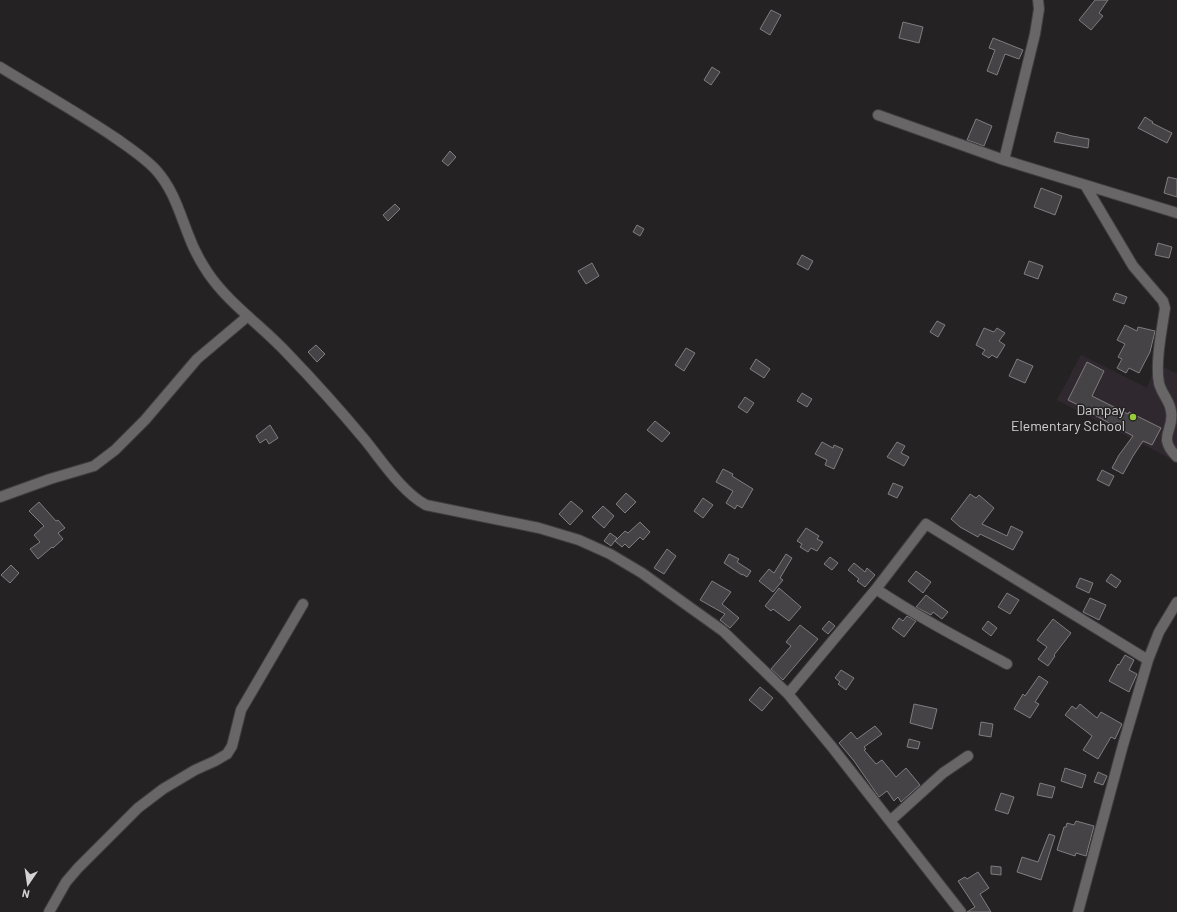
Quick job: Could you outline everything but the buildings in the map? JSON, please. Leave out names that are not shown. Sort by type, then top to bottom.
[{"type":"street","points":[[1004,160],[1035,34],[1039,9],[1038,0]]},
{"type":"street","points":[[0,67],[95,124],[146,160],[157,171],[170,189],[181,212],[188,235],[202,264],[220,287],[288,354],[364,438],[408,492],[418,500],[426,505],[540,528],[579,540],[610,554],[642,573],[723,631],[788,694],[832,747],[961,912]]},
{"type":"street","points":[[878,115],[1004,160],[1177,213]]},
{"type":"street","points":[[1085,185],[1133,266],[1163,301],[1165,308],[1157,372],[1159,385],[1171,410],[1167,444],[1170,450],[1177,457]]},
{"type":"street","points":[[0,497],[50,479],[94,466],[115,450],[145,420],[197,359],[248,316]]},
{"type":"street","points":[[788,694],[876,589],[926,524],[1148,660]]},
{"type":"street","points":[[876,589],[928,622],[1006,664]]},
{"type":"street","points":[[1078,912],[1123,745],[1148,660],[1159,632],[1177,602]]},
{"type":"street","points":[[49,912],[56,897],[70,878],[138,808],[163,789],[195,770],[227,754],[232,746],[241,710],[303,604]]},
{"type":"street","points":[[890,821],[943,773],[968,756]]},
{"type":"shaded area","name":"Dampay Elementary School","points":[[1081,355],[1147,388],[1156,363],[1177,374],[1177,462],[1057,400]]},
{"type":"place","name":"Dampay Elementary School","points":[[1133,417]]}]
